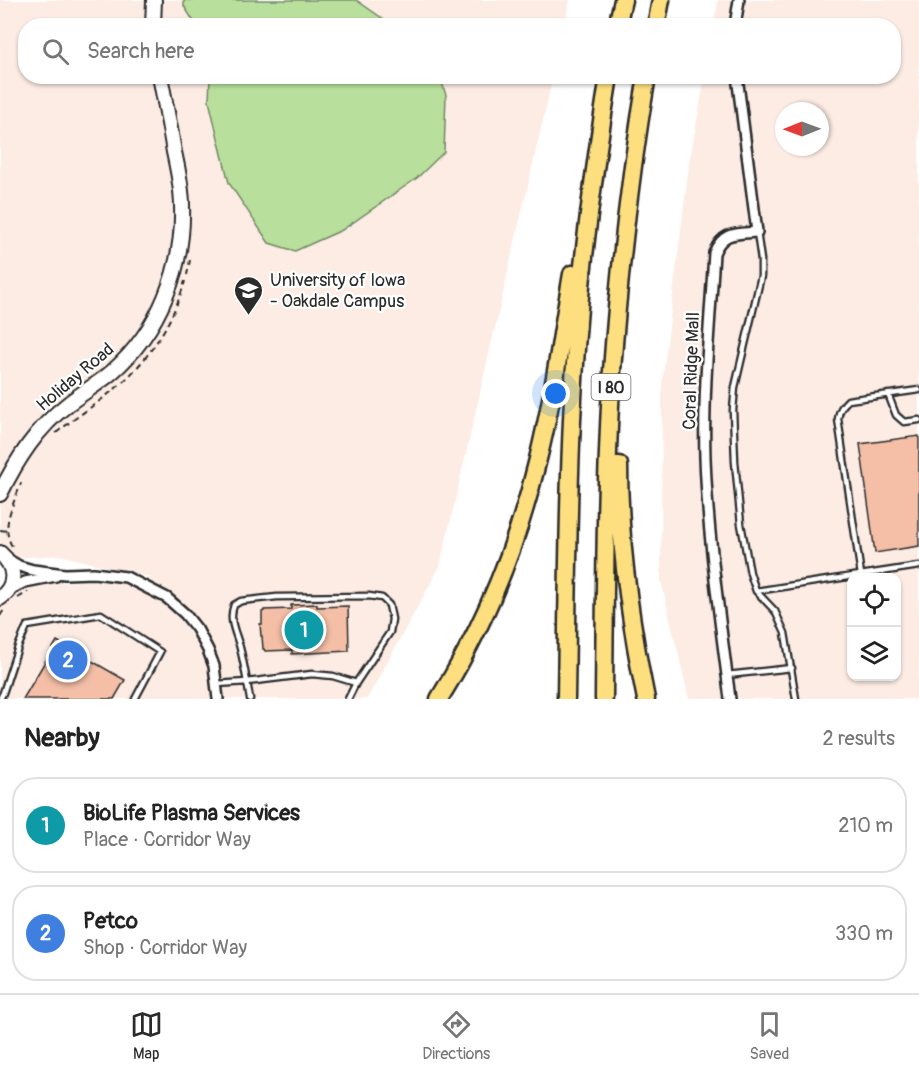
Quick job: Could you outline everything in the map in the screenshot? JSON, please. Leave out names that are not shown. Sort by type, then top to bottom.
[{"type":"highway","points":[[619,18],[623,0]]},
{"type":"highway","points":[[658,18],[661,0]]},
{"type":"highway","name":"I 80","points":[[566,699],[572,409],[585,247],[608,84]]},
{"type":"highway","name":"I 80","points":[[604,699],[612,371],[632,179],[646,84]]},
{"type":"highway","points":[[440,699],[475,635],[489,603],[512,546],[538,461],[601,123]]},
{"type":"highway","points":[[621,274],[619,462],[621,537],[635,646],[646,699]]},
{"type":"street","points":[[153,18],[154,0]]},
{"type":"street","points":[[736,18],[739,0]]},
{"type":"street","name":"Holiday Road","points":[[0,496],[21,455],[48,421],[113,371],[140,341],[157,315],[170,286],[180,246],[182,205],[161,84]]},
{"type":"street","points":[[737,84],[757,232]]},
{"type":"street","name":"Coral Ridge Mall","points":[[730,699],[709,528],[705,457],[706,385],[714,253],[722,239],[729,235],[757,232]]},
{"type":"street","points":[[7,553],[19,566],[65,574]]},
{"type":"street","points":[[4,595],[12,583],[7,553]]},
{"type":"street","points":[[4,595],[15,586],[25,582],[65,574],[94,573],[126,577],[158,593],[185,614],[202,640],[214,666],[218,699]]},
{"type":"lane","points":[[757,232],[761,276],[735,387],[735,462],[741,524],[750,573],[756,591],[781,621],[792,668],[796,699]]},
{"type":"lane","points":[[861,573],[838,419],[839,412],[849,400],[919,390]]},
{"type":"lane","points":[[888,394],[896,415],[904,422],[919,420]]},
{"type":"lane","points":[[868,573],[919,566]]},
{"type":"lane","points":[[756,591],[847,576]]},
{"type":"lane","points":[[250,699],[240,647],[232,623],[231,613],[234,605],[241,601],[278,597],[369,596],[382,598],[389,605],[391,613],[390,632],[348,699]]},
{"type":"lane","points":[[0,699],[27,626],[101,614],[160,652],[135,699]]},
{"type":"lane","points":[[727,675],[792,668]]},
{"type":"lane","points":[[217,684],[312,674],[357,682]]},
{"type":"path","points":[[54,435],[116,388],[154,347],[181,296],[191,254]]},
{"type":"path","points":[[7,553],[10,543],[7,531],[9,514],[22,480]]},
{"type":"path","points":[[0,530],[7,531]]},
{"type":"shaded area","name":"University of Iowa - Oakdale Campus","points":[[0,0],[570,0],[566,18],[18,18],[18,84],[551,84],[440,566],[367,699],[0,699],[0,608],[10,598],[29,584],[153,578],[59,555],[0,559]]},
{"type":"shaded area","points":[[718,0],[919,0],[919,699],[689,699],[661,581],[662,384],[689,164],[704,84],[901,84],[901,18],[715,18]]},
{"type":"green space","points":[[184,0],[356,0],[382,18],[192,18],[184,6]]},
{"type":"green space","points":[[210,84],[442,84],[446,95],[444,152],[417,178],[342,230],[295,251],[269,243],[229,183],[209,101]]},
{"type":"building","points":[[919,436],[919,546],[875,553],[860,444]]},
{"type":"building","points":[[317,604],[317,607],[348,606],[349,651],[292,654],[292,650],[265,651],[263,649],[260,624],[262,624],[264,610],[291,609],[291,605]]},
{"type":"building","points":[[57,641],[125,680],[114,699],[23,699]]},
{"type":"place","name":"University of Iowa - Oakdale Campus","points":[[249,316]]},
{"type":"place","name":"BioLife Plasma Services","points":[[304,630]]},
{"type":"place","name":"Petco","points":[[68,660]]}]
